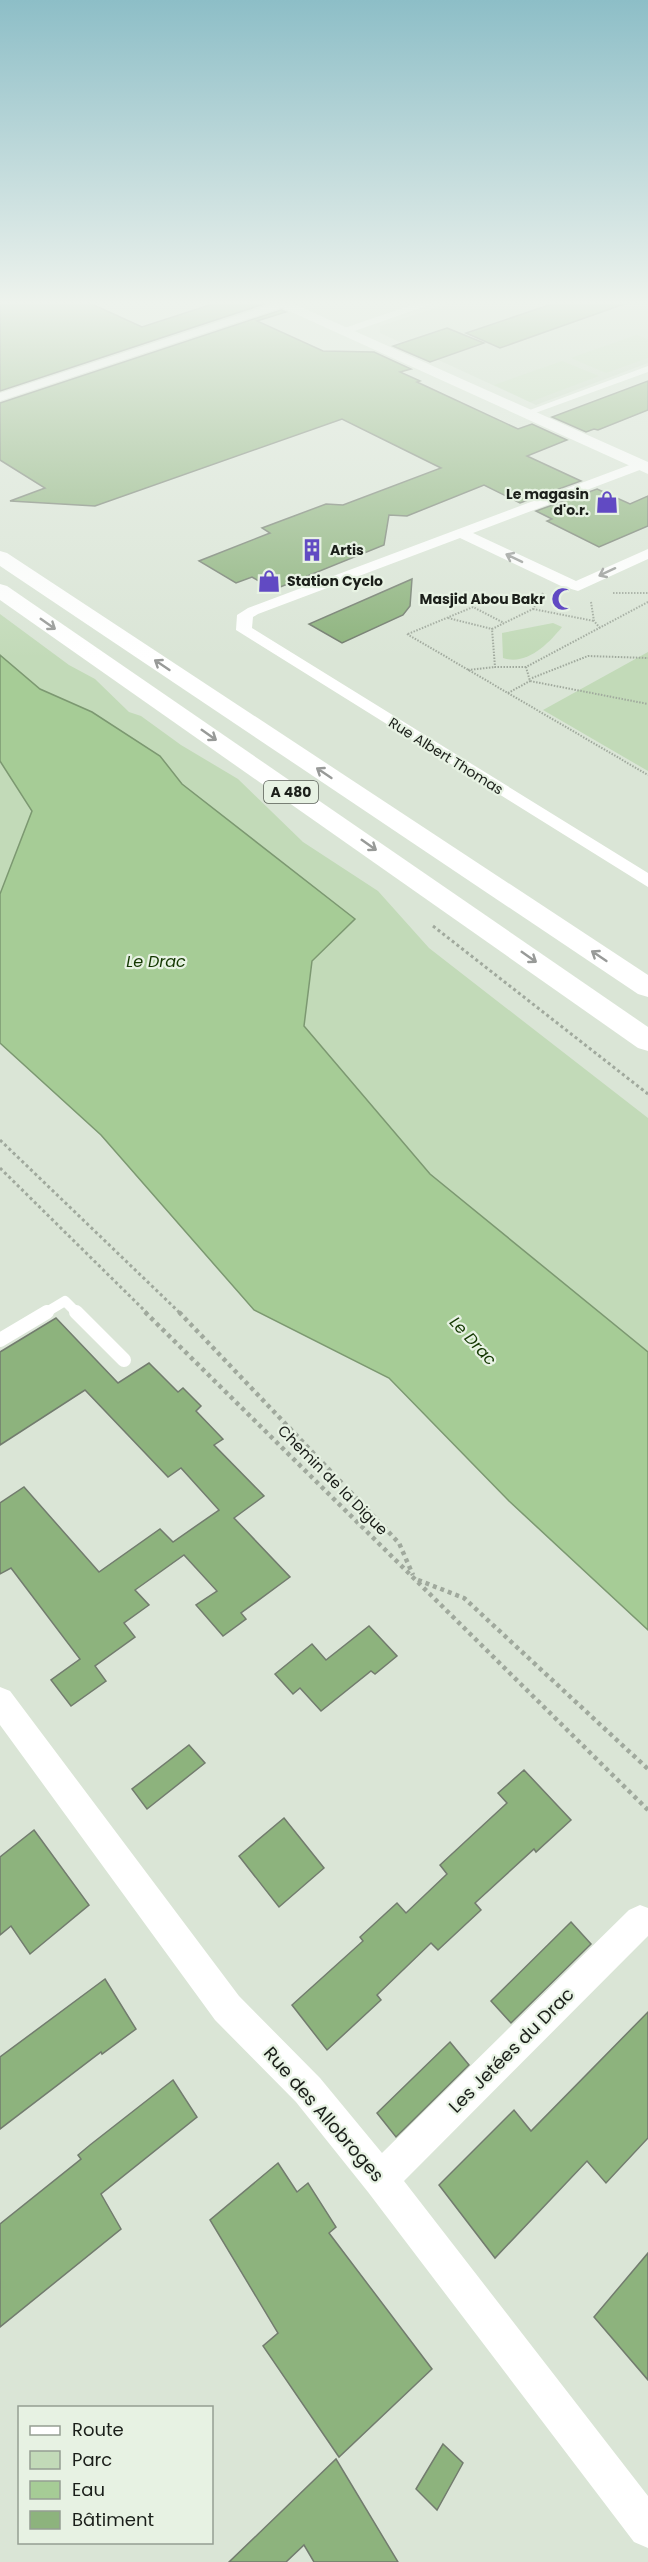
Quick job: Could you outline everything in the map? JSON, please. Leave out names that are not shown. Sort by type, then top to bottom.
[{"type":"highway","name":"A 480","points":[[0,557],[648,988]]},
{"type":"highway","name":"A 480","points":[[0,590],[647,1040]]},
{"type":"street","points":[[537,420],[645,466]]},
{"type":"street","points":[[462,533],[645,466]]},
{"type":"street","points":[[462,533],[566,584],[578,586],[648,553]]},
{"type":"street","name":"Rue Albert Thomas","points":[[462,533],[245,615],[244,630],[648,881]]},
{"type":"street","name":"Rue des Allobroges","points":[[0,1701],[227,2008],[308,2090],[381,2179],[648,2528]]},
{"type":"street","name":"Les Jetées du Drac","points":[[381,2179],[640,1921]]},
{"type":"lane","points":[[0,1340],[65,1301],[124,1360]]},
{"type":"path","points":[[448,618],[492,629],[533,609],[542,595],[548,575]]},
{"type":"path","points":[[590,593],[594,621],[600,628]]},
{"type":"path","points":[[613,593],[648,593]]},
{"type":"path","points":[[468,670],[526,667],[648,602]]},
{"type":"path","points":[[504,622],[473,607],[407,634],[648,775]]},
{"type":"path","points":[[533,609],[594,621]]},
{"type":"path","points":[[492,629],[495,667]]},
{"type":"path","points":[[508,693],[531,679],[588,656],[648,658]]},
{"type":"path","points":[[526,667],[531,679]]},
{"type":"path","points":[[531,679],[648,704]]},
{"type":"path","points":[[430,924],[648,1094]]},
{"type":"path","points":[[0,1140],[220,1353],[399,1543],[415,1578],[464,1598],[648,1769]]},
{"type":"path","name":"Chemin de la Digue","points":[[0,1168],[648,1810]]},
{"type":"green space","points":[[0,614],[69,665],[95,679],[129,712],[141,716],[181,745],[238,779],[303,842],[378,891],[429,948],[648,1118],[648,1352],[430,1174],[304,1026],[311,961],[354,919],[182,784],[160,756],[92,712],[40,689],[0,655]]},
{"type":"green space","points":[[553,623],[562,627],[537,652],[521,659],[503,658],[502,633]]},
{"type":"green space","points":[[648,652],[648,771],[543,710]]},
{"type":"green space","points":[[0,761],[32,811],[0,894]]},
{"type":"water","name":"Le Drac","points":[[0,655],[40,689],[92,712],[160,756],[182,784],[355,919],[312,961],[304,1026],[430,1174],[648,1352],[648,1630],[509,1501],[389,1378],[254,1310],[101,1135],[0,1043],[0,894],[32,811],[0,761]]},
{"type":"building","points":[[0,420],[340,420],[95,506],[10,501],[45,488],[0,460]]},
{"type":"building","points":[[343,420],[498,420],[518,429],[532,424],[567,440],[527,456],[581,481],[520,503],[484,485],[407,516],[389,515],[384,545],[273,590],[252,577],[236,583],[199,561],[270,533],[262,528],[326,504],[343,505],[441,468]]},
{"type":"building","points":[[558,420],[624,420],[598,430],[586,432]]},
{"type":"building","points":[[597,489],[630,504],[648,496],[648,526],[599,547],[547,521],[552,519],[536,511]]},
{"type":"building","points":[[412,579],[410,606],[403,615],[342,643],[309,624]]},
{"type":"building","points":[[56,1318],[118,1383],[149,1363],[178,1392],[183,1388],[201,1406],[196,1411],[223,1439],[214,1445],[264,1496],[234,1518],[290,1577],[241,1613],[246,1619],[223,1636],[196,1605],[217,1591],[184,1555],[135,1590],[149,1605],[124,1623],[135,1637],[95,1666],[106,1681],[71,1706],[51,1680],[80,1659],[11,1568],[0,1574],[0,1503],[24,1487],[99,1572],[160,1529],[173,1542],[219,1510],[181,1468],[168,1477],[85,1390],[0,1445],[0,1352]]},
{"type":"building","points":[[369,1626],[397,1656],[375,1674],[371,1671],[321,1711],[300,1688],[293,1694],[275,1674],[312,1644],[326,1660]]},
{"type":"building","points":[[189,1745],[205,1763],[147,1809],[132,1789]]},
{"type":"building","points":[[524,1770],[571,1820],[536,1852],[534,1849],[475,1903],[481,1910],[438,1950],[431,1943],[377,1995],[381,2000],[327,2050],[292,2005],[363,1941],[360,1937],[397,1903],[406,1913],[447,1874],[440,1865],[507,1803],[498,1793]]},
{"type":"building","points":[[284,1818],[324,1868],[279,1907],[239,1856]]},
{"type":"building","points":[[34,1830],[89,1905],[30,1954],[11,1926],[0,1935],[0,1857]]},
{"type":"building","points":[[571,1922],[591,1944],[511,2023],[491,2001]]},
{"type":"building","points":[[105,1979],[136,2029],[102,2054],[101,2052],[0,2129],[0,2057]]},
{"type":"building","points":[[648,2012],[648,2138],[606,2183],[587,2161],[495,2258],[439,2185],[514,2110],[531,2131]]},
{"type":"building","points":[[450,2042],[469,2065],[396,2137],[377,2113]]},
{"type":"building","points":[[173,2080],[197,2117],[101,2194],[121,2229],[0,2327],[0,2224],[81,2159],[78,2155],[90,2145]]},
{"type":"building","points":[[278,2163],[297,2192],[308,2183],[336,2227],[329,2233],[432,2369],[339,2457],[263,2346],[278,2333],[210,2220]]},
{"type":"building","points":[[648,2253],[648,2380],[594,2317]]},
{"type":"building","points":[[443,2444],[463,2463],[437,2510],[416,2489]]},
{"type":"building","points":[[336,2459],[398,2562],[314,2562],[304,2545],[286,2562],[229,2562]]},
{"type":"place","name":"Le magasin d'o.r.","points":[[607,502]]},
{"type":"place","name":"Artis","points":[[312,550]]},
{"type":"place","name":"Station Cyclo","points":[[269,581]]},
{"type":"place","name":"Masjid Abou Bakr","points":[[563,599]]}]
